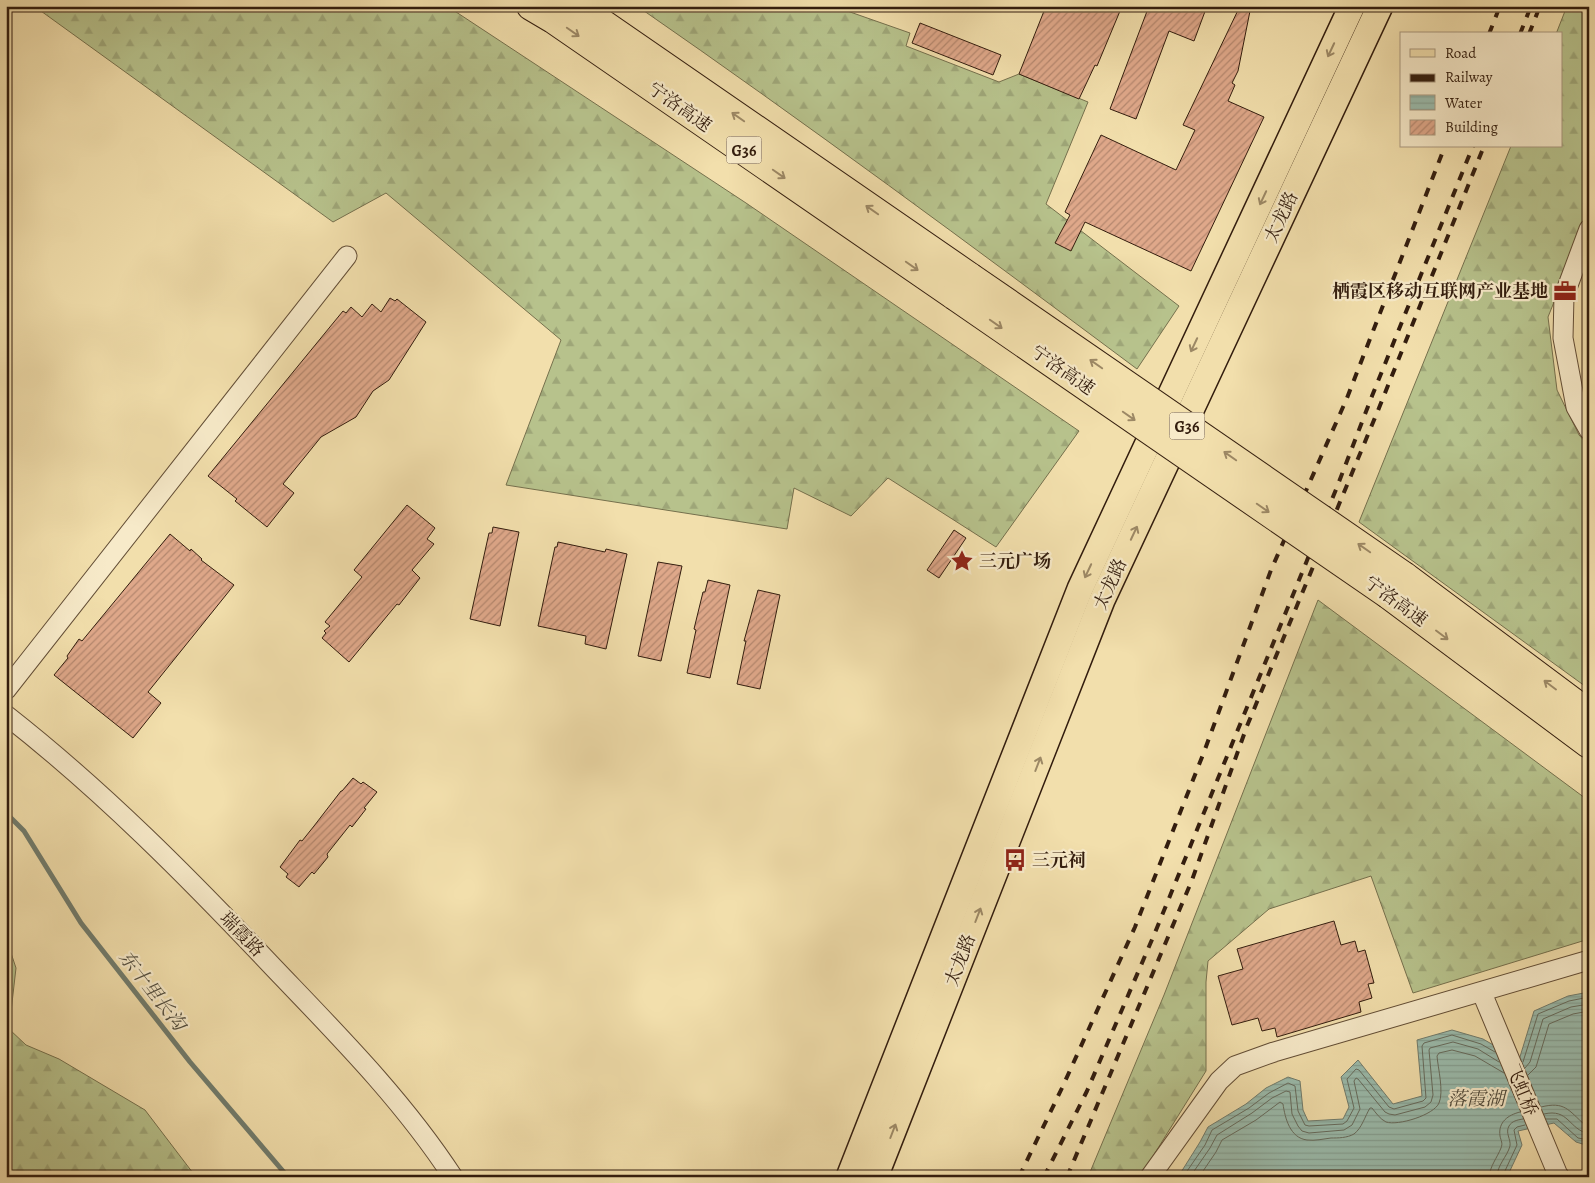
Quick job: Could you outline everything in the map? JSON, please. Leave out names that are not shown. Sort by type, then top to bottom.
[{"type":"highway","name":"宁洛高速","points":[[532,6],[963,286]]},
{"type":"highway","name":"宁洛高速","points":[[577,6],[963,286],[1396,586],[1589,714]]},
{"type":"highway","name":"宁洛高速","points":[[1396,586],[1589,744]]},
{"type":"main road","name":"太龙路","points":[[849,1177],[1080,590],[1352,6]]},
{"type":"main road","name":"太龙路","points":[[875,1177],[1102,600],[1380,6]]},
{"type":"street","points":[[1589,229],[1564,296],[1563,338],[1576,407],[1589,430]]},
{"type":"street","points":[[6,690],[347,256]]},
{"type":"street","name":"瑞霞路","points":[[6,716],[48,748],[109,802],[200,890],[370,1069],[426,1137],[453,1177]]},
{"type":"street","points":[[1150,1177],[1219,1081],[1235,1066],[1274,1052],[1482,993],[1589,960]]},
{"type":"street","name":"飞虹桥","points":[[1482,993],[1560,1177]]},
{"type":"green space","points":[[34,6],[447,6],[746,203],[1079,431],[996,547],[888,478],[851,516],[794,488],[787,529],[506,485],[561,340],[386,193],[333,222]]},
{"type":"green space","points":[[637,6],[833,6],[910,33],[906,46],[999,82],[1019,74],[1088,102],[1046,204],[1179,306],[1137,369],[826,140]]},
{"type":"green space","points":[[1567,6],[1589,6],[1589,215],[1548,317],[1557,390],[1579,435],[1589,446],[1589,689],[1359,522],[1510,148],[1562,148],[1562,32],[1557,32]]},
{"type":"green space","points":[[1318,600],[1589,801],[1589,939],[1413,993],[1371,876],[1269,909],[1208,961],[1206,982],[1206,1071],[1140,1177],[1088,1177],[1164,995]]},
{"type":"green space","points":[[6,938],[16,968],[9,1029],[26,1045],[59,1059],[145,1110],[196,1177],[6,1177]]},
{"type":"water","name":"落霞湖","points":[[1589,992],[1589,1146],[1576,1142],[1554,1123],[1518,1131],[1522,1145],[1507,1177],[1178,1177],[1208,1127],[1246,1104],[1266,1088],[1288,1077],[1300,1081],[1303,1110],[1308,1121],[1343,1119],[1349,1107],[1341,1077],[1358,1060],[1393,1104],[1422,1096],[1417,1040],[1452,1030],[1483,1039],[1519,1060],[1534,1011],[1568,996]]},
{"type":"building","points":[[1046,6],[1107,6],[1120,11],[1097,66],[1095,65],[1079,99],[1019,74]]},
{"type":"building","points":[[1149,6],[1207,6],[1194,41],[1169,31],[1136,119],[1110,109]]},
{"type":"building","points":[[1240,6],[1251,6],[1238,71],[1232,83],[1235,85],[1228,101],[1264,117],[1191,271],[1085,222],[1071,251],[1055,243],[1070,215],[1065,212],[1101,135],[1176,170],[1195,130],[1183,125]]},
{"type":"building","points":[[920,23],[1001,55],[993,75],[912,43]]},
{"type":"building","points":[[390,298],[395,301],[397,299],[426,322],[389,380],[373,391],[356,417],[321,437],[283,484],[294,493],[267,527],[235,501],[237,499],[208,476],[343,311],[346,313],[351,307],[362,317],[372,304],[381,312]]},
{"type":"building","points":[[407,505],[435,528],[427,539],[434,544],[412,570],[420,578],[349,662],[322,638],[326,633],[324,631],[330,626],[325,622],[362,577],[354,570]]},
{"type":"building","points":[[493,527],[519,532],[500,626],[470,619],[489,533],[492,533]]},
{"type":"building","points":[[954,530],[966,538],[939,578],[927,570]]},
{"type":"building","points":[[170,534],[234,585],[148,692],[161,703],[133,738],[54,675],[68,658],[67,656],[79,639],[82,641]]},
{"type":"building","points":[[558,542],[605,552],[606,549],[627,554],[606,649],[585,644],[586,636],[538,626],[555,547],[557,547]]},
{"type":"building","points":[[658,562],[682,566],[661,661],[638,656]]},
{"type":"building","points":[[708,580],[730,585],[710,678],[687,673],[696,630],[694,629],[703,592],[705,592]]},
{"type":"building","points":[[758,590],[780,595],[760,689],[737,684],[746,641],[744,641]]},
{"type":"building","points":[[353,778],[361,784],[363,782],[377,792],[352,827],[350,825],[327,854],[328,857],[314,874],[312,872],[299,887],[286,877],[288,874],[280,867],[300,840],[302,841]]},
{"type":"building","points":[[1334,921],[1341,945],[1355,941],[1358,952],[1365,950],[1374,983],[1368,984],[1372,998],[1359,1002],[1361,1012],[1277,1037],[1275,1028],[1262,1031],[1258,1018],[1232,1025],[1218,976],[1243,969],[1237,949]]},
{"type":"waterway","name":"东十里长沟","points":[[6,813],[24,831],[81,923],[190,1062],[288,1177]]},
{"type":"railway","points":[[1490,32],[1500,6]]},
{"type":"railway","points":[[1521,32],[1531,6]]},
{"type":"railway","points":[[1530,32],[1540,6]]},
{"type":"railway","points":[[1019,1177],[1062,1088],[1135,927],[1204,752],[1271,570],[1347,398],[1444,148]]},
{"type":"railway","points":[[1044,1177],[1087,1091],[1154,935],[1337,487],[1472,148]]},
{"type":"railway","points":[[1067,1177],[1192,880],[1247,726],[1379,408],[1483,148]]},
{"type":"place","name":"栖霞区移动互联网产业基地","points":[[1565,291]]},
{"type":"place","name":"三元广场","points":[[962,561]]},
{"type":"place","name":"三元祠","points":[[1015,860]]}]
